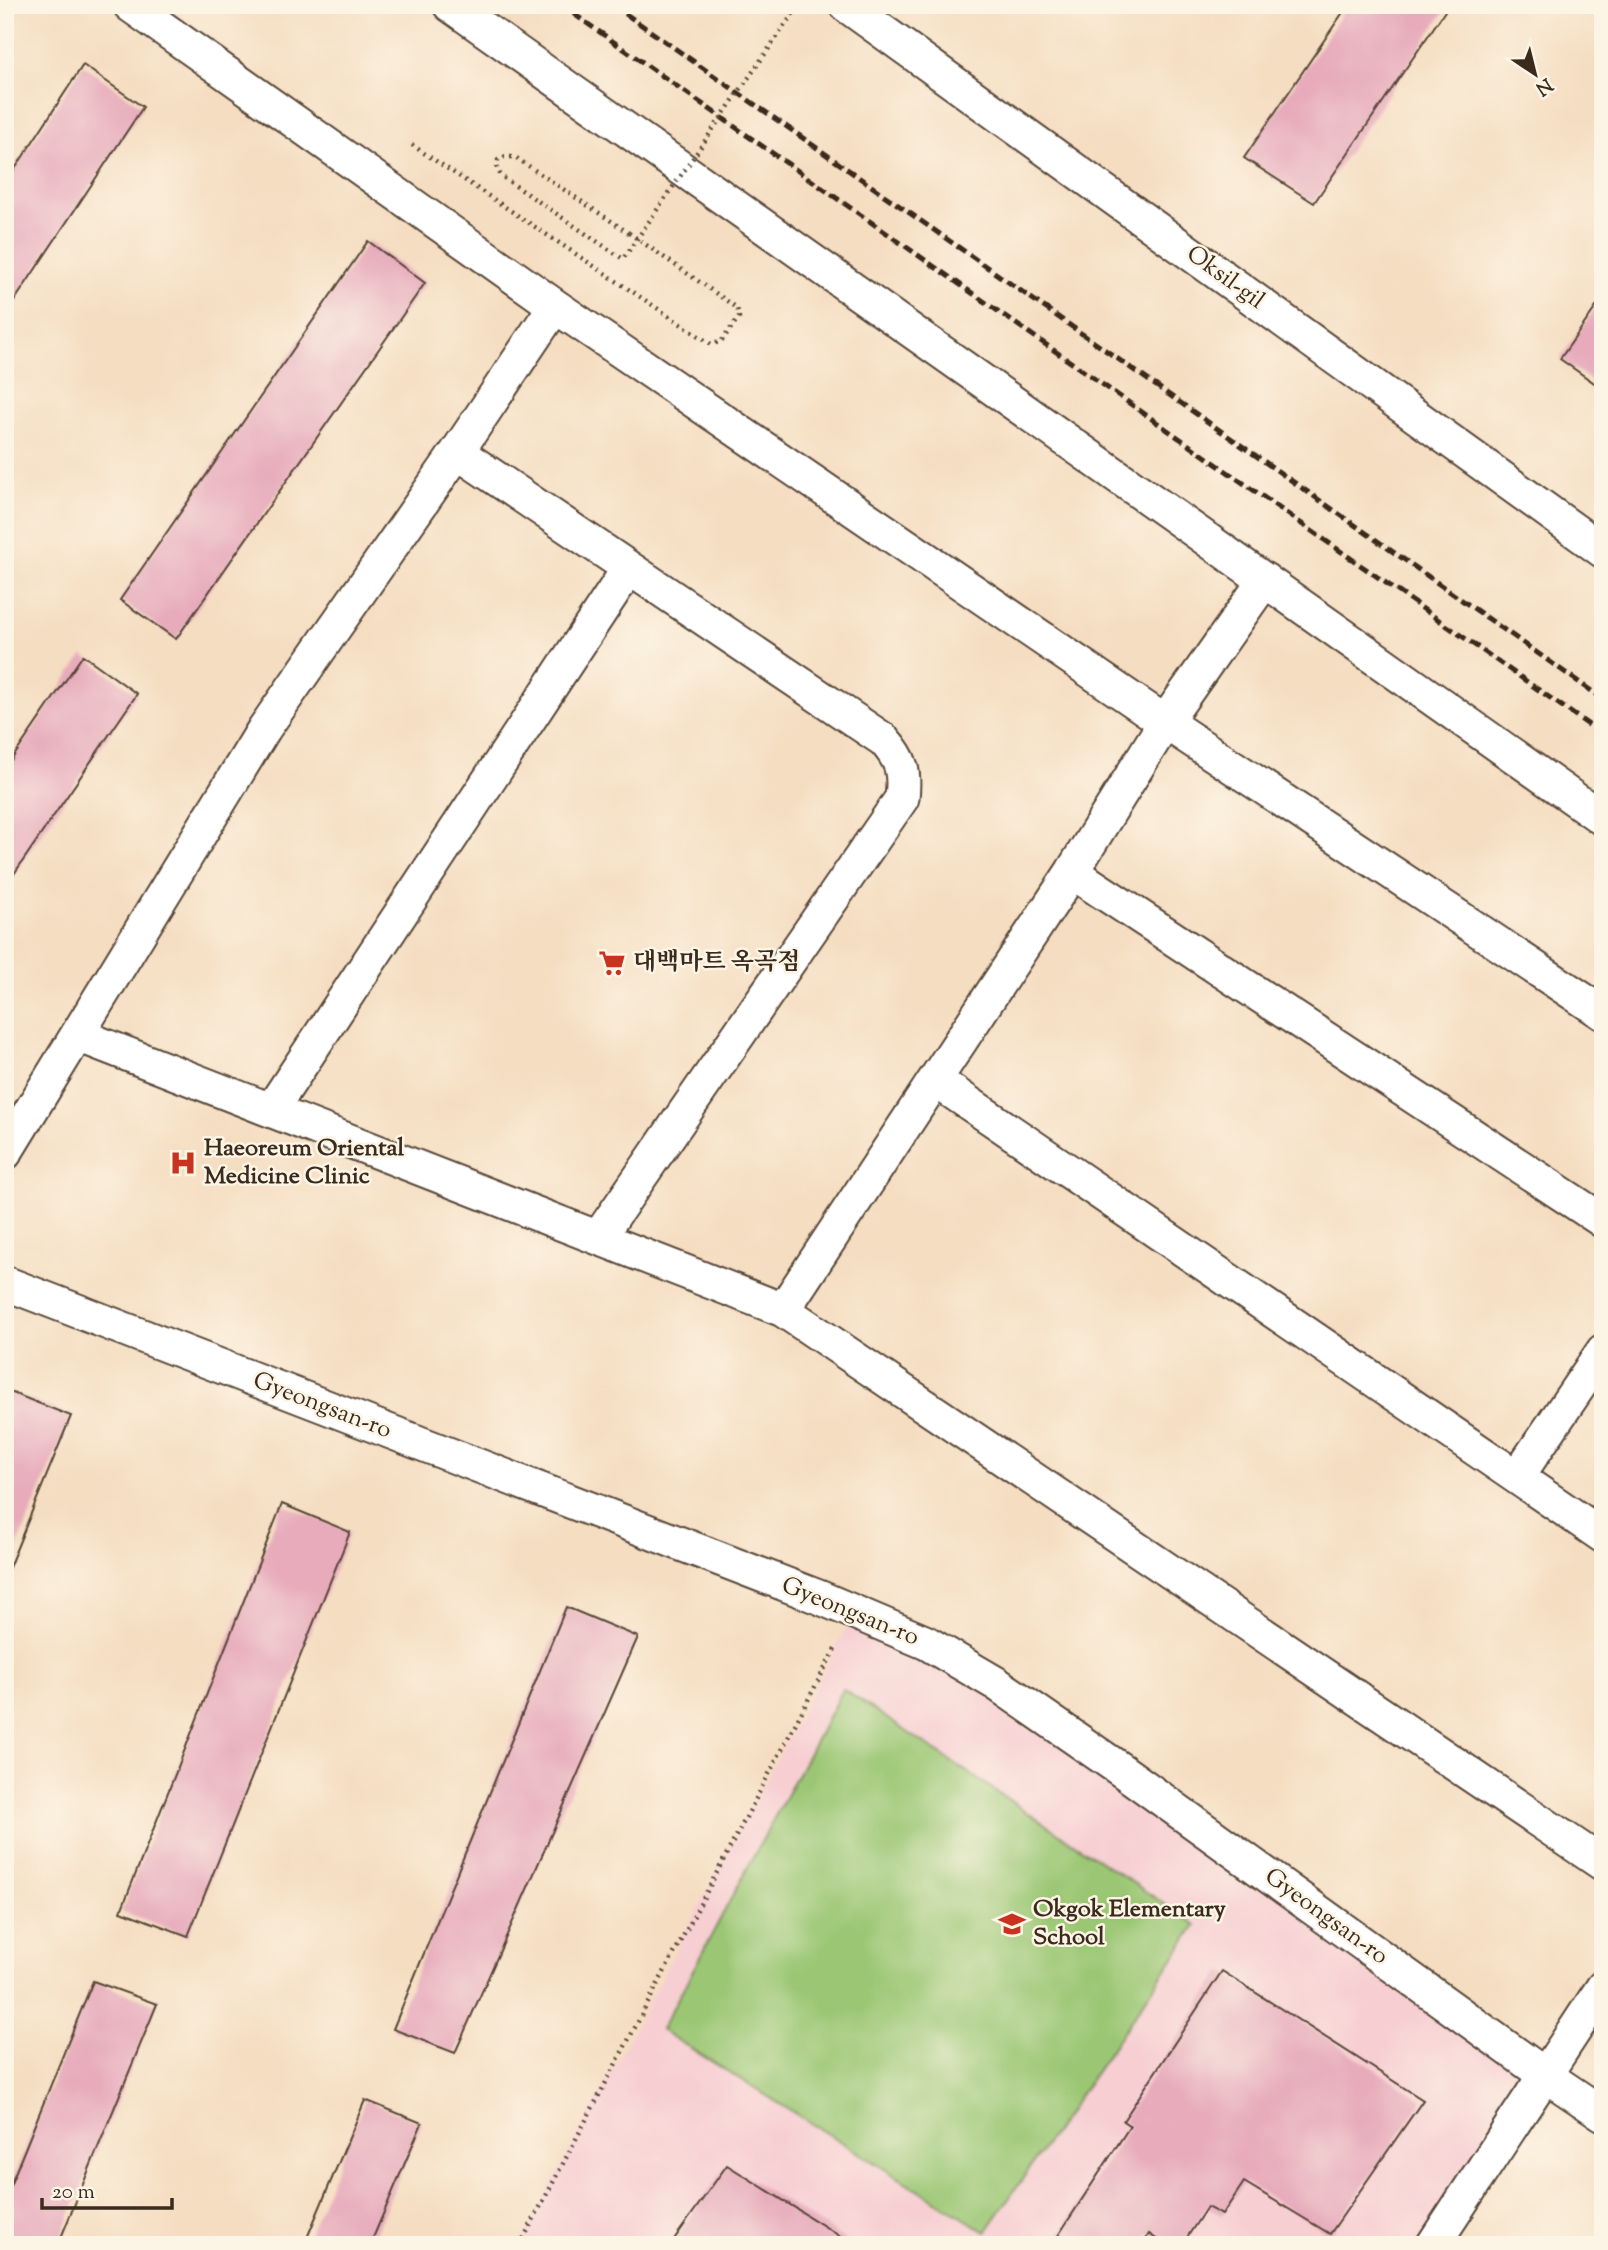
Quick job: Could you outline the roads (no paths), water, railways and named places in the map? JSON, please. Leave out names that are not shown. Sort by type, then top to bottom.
[{"type":"street","points":[[130,5],[555,306],[1166,722],[1603,1013]]},
{"type":"street","points":[[450,5],[1603,818]]},
{"type":"street","name":"Oksil-gil","points":[[846,5],[1603,551]]},
{"type":"street","points":[[5,1153],[264,729],[555,306]]},
{"type":"street","points":[[457,452],[884,740],[896,753],[904,776],[902,797],[598,1238]]},
{"type":"street","points":[[271,1110],[629,568]]},
{"type":"street","points":[[783,1310],[1072,872],[1166,722],[1265,580]]},
{"type":"street","points":[[1072,872],[1603,1221]]},
{"type":"street","points":[[78,1035],[783,1310],[1603,1864]]},
{"type":"street","points":[[935,1080],[1603,1536]]},
{"type":"street","name":"Gyeongsan-ro","points":[[5,1283],[854,1612],[927,1643],[997,1684],[1135,1780],[1603,2114]]},
{"type":"street","points":[[1517,1477],[1603,1350]]},
{"type":"street","points":[[1444,2241],[1545,2075],[1603,1987]]},
{"type":"railway","points":[[561,5],[1603,735]]},
{"type":"railway","points":[[613,5],[1603,699]]},
{"type":"place","name":"대백마트 옥곡점","points":[[612,963]]},
{"type":"place","name":"Haeoreum Oriental Medicine Clinic","points":[[183,1163]]},
{"type":"place","name":"Okgok Elementary School","points":[[1012,1924]]}]
